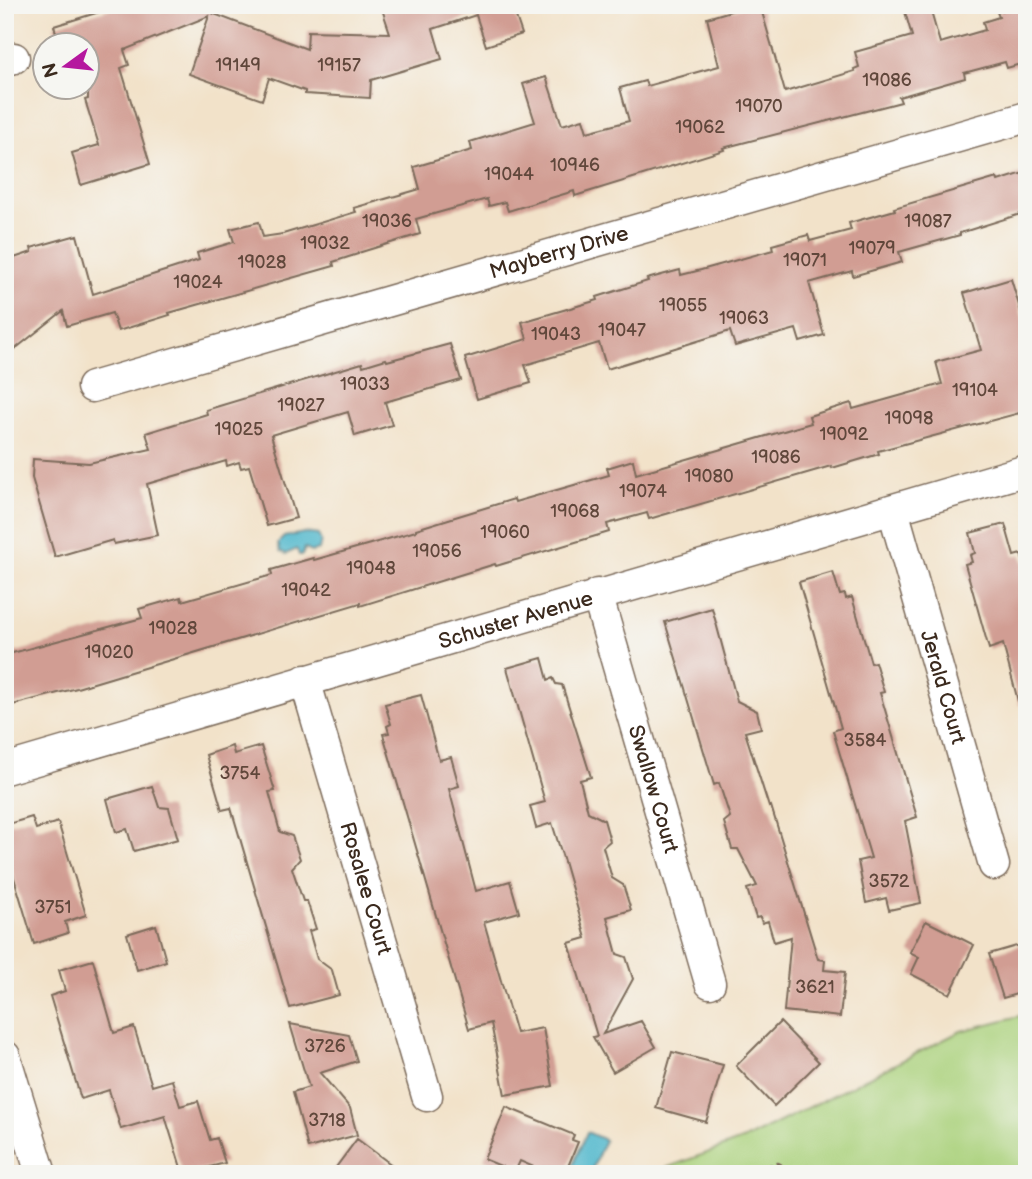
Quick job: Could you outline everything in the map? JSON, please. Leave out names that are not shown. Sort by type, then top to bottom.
[{"type":"street","name":"Mayberry Drive","points":[[92,387],[1027,117]]},
{"type":"street","name":"Schuster Avenue","points":[[5,769],[1027,470]]},
{"type":"street","name":"Jerald Court","points":[[892,510],[994,865]]},
{"type":"street","name":"Swallow Court","points":[[597,594],[710,983]]},
{"type":"street","name":"Rosalee Court","points":[[305,680],[427,1096]]},
{"type":"street","points":[[6,1061],[41,1174]]},
{"type":"path","points":[[738,1174],[778,1164],[796,1174]]},
{"type":"green space","points":[[1027,1014],[1027,1174],[650,1174],[750,1137],[961,1031]]},
{"type":"water","points":[[304,533],[318,535],[321,541],[319,550],[311,552],[305,548],[302,555],[299,555],[297,549],[286,554],[280,551],[278,543],[284,537]]},
{"type":"water","points":[[587,1132],[605,1140],[590,1174],[581,1174],[571,1169]]},
{"type":"building","points":[[122,5],[233,5],[214,14],[307,49],[308,31],[390,33],[382,9],[395,5],[512,5],[522,34],[486,46],[476,15],[433,29],[442,59],[371,80],[370,98],[305,94],[305,91],[269,78],[262,100],[189,74],[209,16],[124,50],[129,65],[121,68],[150,164],[81,185],[72,153],[99,145],[86,102],[102,102],[102,32],[56,32],[54,26]]},
{"type":"building","points":[[751,5],[760,5],[785,92],[855,71],[854,69],[859,67],[855,52],[912,36],[903,5],[929,5],[940,43],[985,30],[983,22],[999,17],[997,12],[1002,11],[1001,5],[1027,5],[1027,62],[1007,68],[1005,62],[964,73],[965,78],[899,97],[901,102],[723,148],[724,150],[575,196],[574,191],[508,211],[505,202],[489,206],[487,199],[416,219],[420,234],[333,262],[334,266],[169,313],[170,315],[118,331],[112,313],[67,326],[63,311],[5,357],[5,261],[32,252],[31,248],[77,235],[93,294],[199,260],[197,253],[234,242],[230,229],[259,222],[263,237],[283,234],[356,212],[354,208],[420,189],[414,167],[472,150],[470,142],[535,122],[523,84],[546,77],[562,125],[583,119],[587,132],[629,121],[620,88],[645,81],[647,86],[719,66],[707,18]]},
{"type":"building","points":[[1027,172],[1027,212],[899,252],[902,262],[853,276],[852,271],[809,283],[824,335],[800,342],[796,329],[735,346],[730,331],[607,369],[599,343],[525,365],[531,383],[477,399],[465,358],[527,339],[522,322],[598,300],[597,297],[648,281],[647,279],[680,270],[681,275],[701,270],[773,250],[772,245],[808,235],[810,241],[851,230],[849,223],[895,210],[894,208]]},
{"type":"building","points":[[1011,279],[1027,332],[1027,411],[878,451],[879,454],[832,468],[831,466],[649,519],[647,513],[607,524],[609,532],[5,707],[5,655],[142,618],[139,609],[181,597],[182,601],[272,575],[271,570],[416,531],[514,499],[515,502],[609,475],[607,468],[633,460],[636,474],[811,423],[809,416],[851,403],[853,409],[942,384],[936,362],[981,350],[964,293]]},
{"type":"building","points":[[450,344],[461,380],[385,402],[392,425],[355,436],[348,412],[271,435],[296,518],[267,526],[249,466],[241,468],[239,462],[227,466],[226,461],[147,484],[158,535],[114,544],[113,540],[55,557],[32,478],[33,459],[89,463],[151,449],[146,433],[207,414],[206,410],[362,363],[363,366],[386,359],[387,361]]},
{"type":"building","points":[[1005,524],[1014,556],[1021,554],[1027,574],[1027,704],[1019,705],[1003,644],[989,649],[965,564],[972,562],[970,555],[975,553],[970,533]]},
{"type":"building","points":[[833,572],[840,595],[845,594],[846,599],[852,597],[871,663],[875,662],[884,692],[880,693],[917,817],[905,821],[921,903],[889,910],[886,898],[866,903],[858,861],[871,858],[833,731],[841,728],[799,582]]},
{"type":"building","points":[[712,608],[737,701],[757,711],[761,728],[745,732],[818,959],[825,960],[824,970],[845,972],[840,1017],[784,1011],[791,937],[774,942],[768,921],[762,923],[760,917],[756,918],[747,889],[757,886],[738,849],[732,849],[724,822],[730,817],[719,783],[714,785],[665,622]]},
{"type":"building","points":[[542,658],[548,680],[553,678],[556,684],[562,685],[591,777],[580,780],[588,812],[604,820],[610,841],[603,847],[612,878],[623,885],[631,910],[607,917],[617,954],[626,957],[633,979],[603,1034],[641,1021],[656,1047],[613,1072],[593,1037],[597,1036],[569,943],[586,938],[563,858],[552,823],[536,828],[530,806],[545,802],[507,668]]},
{"type":"building","points":[[421,695],[439,760],[451,757],[459,786],[449,789],[476,891],[510,881],[519,912],[484,922],[516,1033],[543,1028],[553,1086],[505,1095],[491,1023],[469,1029],[383,734],[389,733],[387,726],[391,724],[385,704]]},
{"type":"building","points":[[232,746],[234,754],[261,746],[275,791],[269,792],[280,832],[292,836],[300,859],[292,868],[316,929],[309,931],[317,959],[332,970],[339,995],[290,1008],[231,808],[222,810],[206,755]]},
{"type":"building","points":[[152,786],[159,807],[169,808],[178,839],[134,851],[127,829],[116,832],[107,799]]},
{"type":"building","points":[[32,817],[36,829],[58,822],[86,915],[65,922],[68,933],[34,944],[5,848],[5,825]]},
{"type":"building","points":[[926,921],[974,945],[950,994],[911,974],[919,957],[910,952]]},
{"type":"building","points":[[156,925],[166,961],[137,970],[127,934]]},
{"type":"building","points":[[1027,943],[1027,991],[1003,998],[989,954]]},
{"type":"building","points":[[93,960],[114,1033],[134,1027],[152,1086],[172,1080],[180,1106],[198,1101],[210,1140],[217,1138],[225,1163],[183,1174],[165,1116],[121,1129],[109,1090],[81,1099],[50,996],[65,991],[59,970]]},
{"type":"building","points":[[780,1022],[819,1062],[774,1106],[736,1066]]},
{"type":"building","points":[[290,1024],[349,1035],[357,1061],[320,1073],[350,1108],[357,1135],[308,1148],[293,1092],[309,1087]]},
{"type":"building","points":[[672,1052],[723,1065],[706,1122],[656,1108]]},
{"type":"building","points":[[506,1107],[574,1135],[572,1140],[578,1142],[565,1174],[550,1174],[520,1161],[515,1172],[484,1159]]},
{"type":"building","points":[[357,1139],[404,1174],[331,1174]]}]
